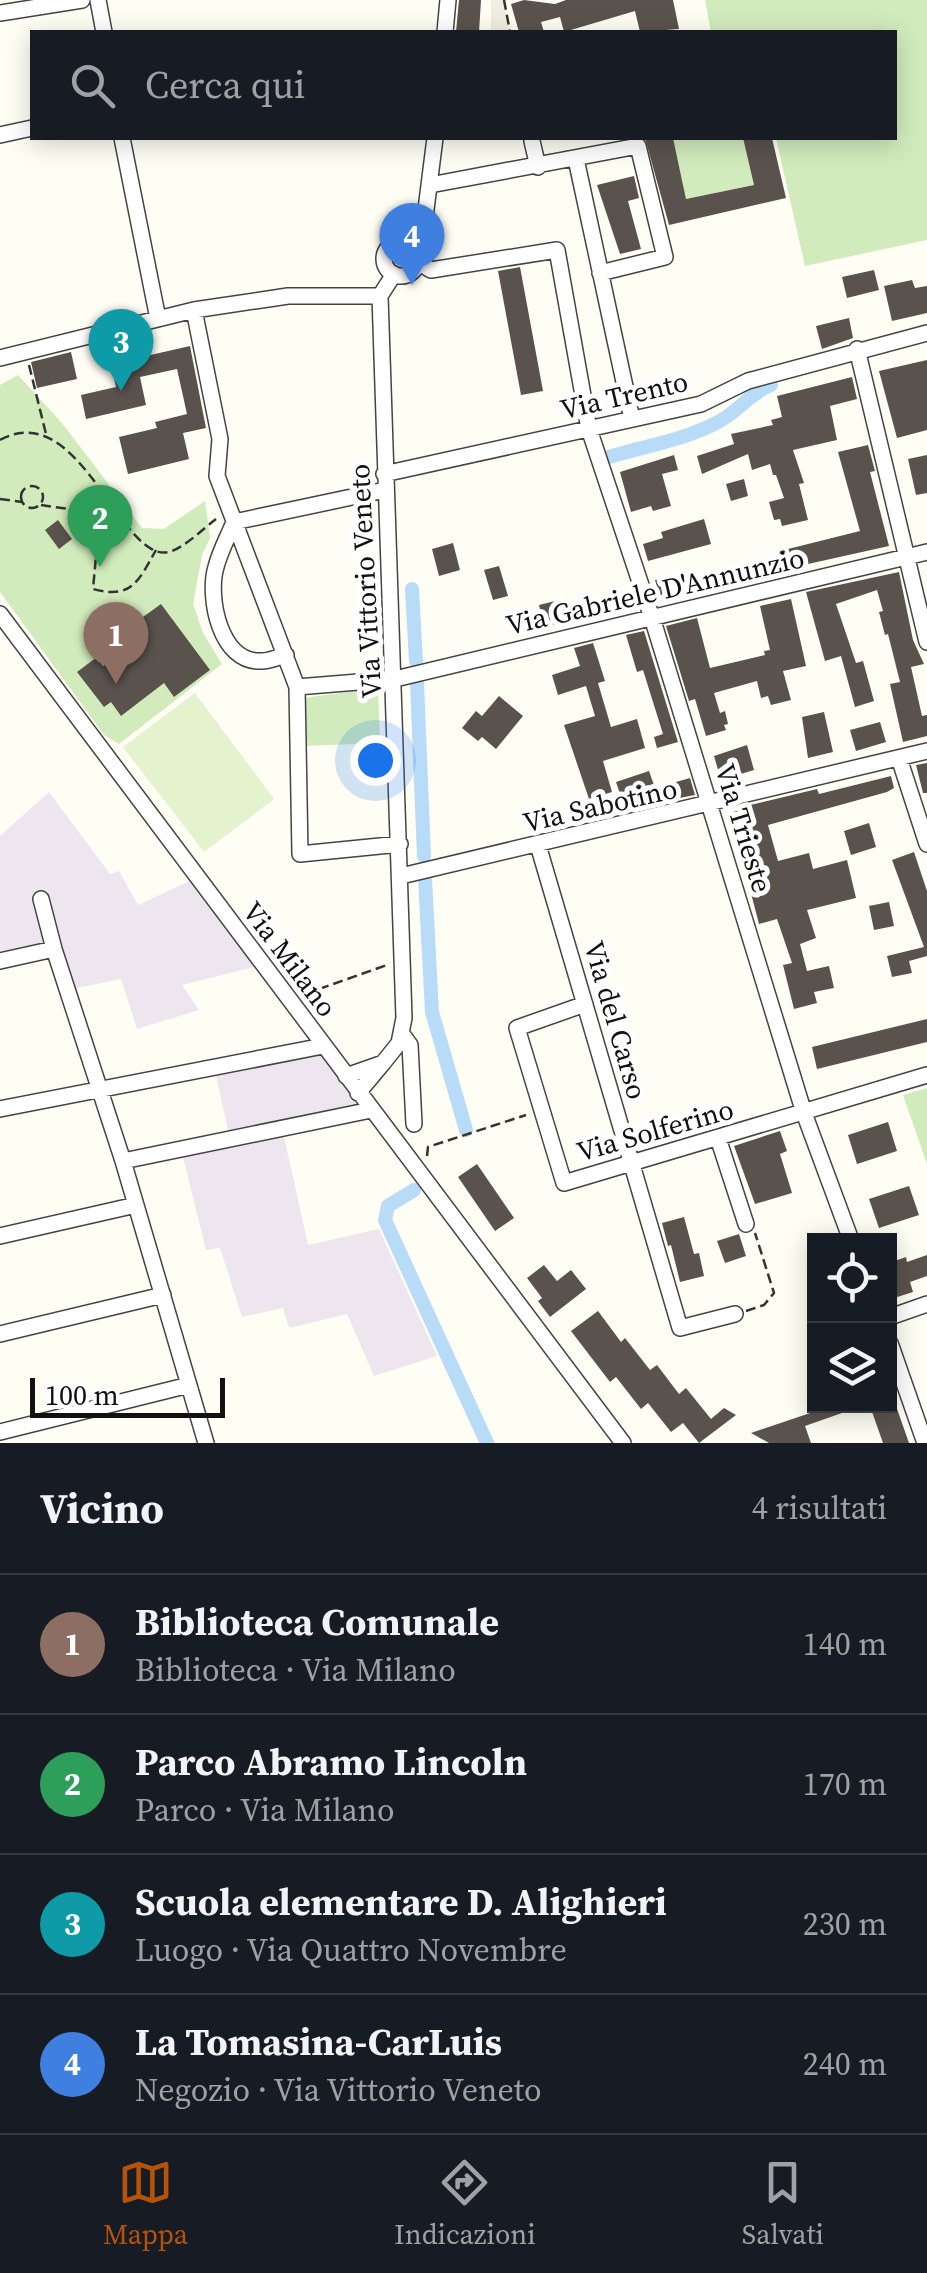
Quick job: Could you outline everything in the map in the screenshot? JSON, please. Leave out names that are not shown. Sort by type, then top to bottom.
[{"type":"street","points":[[0,13],[82,0]]},
{"type":"street","points":[[98,0],[104,30]]},
{"type":"street","points":[[445,30],[448,0]]},
{"type":"street","points":[[0,135],[30,128]]},
{"type":"street","points":[[128,140],[158,319]]},
{"type":"street","points":[[394,274],[411,272],[422,233],[435,140]]},
{"type":"street","points":[[532,141],[538,166]]},
{"type":"street","points":[[430,185],[638,146],[665,257],[600,273]]},
{"type":"street","points":[[576,159],[632,420]]},
{"type":"street","points":[[394,274],[384,263],[388,248],[402,242],[415,254]]},
{"type":"street","name":"Via Trieste","points":[[415,254],[431,270],[557,250],[590,429],[652,616],[804,1113],[849,1233]]},
{"type":"street","points":[[0,358],[194,310],[288,296],[380,296],[394,274]]},
{"type":"street","name":"Via Vittorio Veneto","points":[[380,296],[401,876],[402,1034],[410,1045],[414,1124]]},
{"type":"street","points":[[194,310],[220,440],[217,476],[298,687],[300,854],[400,844]]},
{"type":"street","name":"Via Trento","points":[[232,516],[700,404],[748,381],[927,333]]},
{"type":"street","points":[[857,349],[927,642]]},
{"type":"street","points":[[232,516],[215,568],[212,592],[216,615],[225,637],[242,657],[260,662],[286,655]]},
{"type":"street","name":"Via Gabriele D'Annunzio","points":[[298,687],[394,678],[927,552]]},
{"type":"street","name":"Via Milano","points":[[0,614],[51,694],[291,1003],[623,1443]]},
{"type":"street","name":"Via Sabotino","points":[[401,876],[927,751]]},
{"type":"street","points":[[899,758],[927,844]]},
{"type":"street","name":"Via del Carso","points":[[538,844],[680,1328],[736,1314]]},
{"type":"street","points":[[41,900],[206,1443]]},
{"type":"street","points":[[0,961],[54,950]]},
{"type":"street","name":"Via Solferino","points":[[585,1004],[517,1028],[564,1183],[927,1074]]},
{"type":"street","points":[[358,1093],[393,1053],[402,1034]]},
{"type":"street","points":[[0,1109],[323,1046]]},
{"type":"street","points":[[346,1076],[383,1063]]},
{"type":"street","points":[[123,1160],[371,1110]]},
{"type":"street","points":[[718,1138],[746,1224]]},
{"type":"street","points":[[0,1236],[136,1204]]},
{"type":"street","points":[[0,1334],[163,1295]]},
{"type":"street","points":[[897,1315],[927,1304]]},
{"type":"street","points":[[897,1363],[925,1443]]},
{"type":"street","points":[[0,1432],[189,1385]]},
{"type":"path","points":[[504,0],[510,30]]},
{"type":"path","points":[[26,350],[46,434]]},
{"type":"path","points":[[0,440],[21,432],[46,434],[69,451],[122,521],[156,550],[170,552],[232,516]]},
{"type":"path","points":[[22,502],[23,491],[32,486],[42,491],[41,504]]},
{"type":"path","points":[[0,499],[22,502],[30,509],[41,504],[122,521]]},
{"type":"path","points":[[107,518],[99,524],[93,589],[112,595],[122,593],[140,578],[156,550]]},
{"type":"path","points":[[291,1003],[403,959]]},
{"type":"path","points":[[418,1173],[426,1166],[428,1147],[542,1110]]},
{"type":"path","points":[[736,1314],[764,1306],[774,1293],[755,1231],[746,1224]]},
{"type":"shaded area","points":[[491,0],[509,0],[504,1],[510,30],[491,30]]},
{"type":"shaded area","points":[[424,223],[422,272],[388,292],[380,287],[379,225]]},
{"type":"shaded area","points":[[49,792],[110,874],[119,871],[138,905],[194,879],[258,966],[182,985],[199,1010],[137,1029],[121,979],[72,989],[58,945],[0,957],[0,836]]},
{"type":"shaded area","points":[[321,1050],[368,1114],[283,1132],[308,1245],[379,1229],[437,1356],[374,1376],[347,1314],[289,1328],[283,1308],[242,1317],[220,1248],[206,1250],[182,1153],[231,1144],[215,1071]]},
{"type":"green space","points":[[705,0],[927,0],[927,240],[805,266],[776,140],[897,140],[897,30],[711,30]]},
{"type":"green space","points":[[673,140],[743,140],[754,185],[686,199]]},
{"type":"green space","points":[[18,375],[62,423],[142,528],[164,529],[205,501],[210,538],[202,555],[193,604],[203,633],[222,664],[119,744],[104,735],[0,592],[0,385]]},
{"type":"green space","points":[[378,688],[380,743],[305,746],[303,698]]},
{"type":"green space","points":[[195,693],[274,799],[204,852],[123,747]]},
{"type":"green space","points":[[927,1088],[927,1164],[903,1095]]},
{"type":"building","points":[[459,0],[481,0],[479,30],[456,30]]},
{"type":"building","points":[[524,0],[555,4],[566,0],[673,0],[679,29],[640,30],[635,11],[571,30],[563,30],[560,17],[541,22],[543,30],[518,30],[511,4]]},
{"type":"building","points":[[646,140],[673,140],[686,199],[754,185],[743,140],[772,140],[786,198],[669,225]]},
{"type":"building","points":[[634,176],[639,198],[628,201],[641,249],[620,254],[597,185]]},
{"type":"building","points":[[520,267],[543,391],[521,395],[498,271]]},
{"type":"building","points":[[874,270],[879,290],[847,298],[842,277]]},
{"type":"building","points":[[912,280],[915,288],[927,286],[927,313],[892,321],[884,286]]},
{"type":"building","points":[[849,318],[853,338],[822,349],[816,326]]},
{"type":"building","points":[[190,346],[206,428],[183,433],[189,459],[128,474],[119,437],[157,428],[155,422],[187,414],[177,369],[140,377],[146,405],[86,419],[81,395],[116,387],[111,364]]},
{"type":"building","points":[[71,352],[77,379],[37,388],[31,362]]},
{"type":"building","points":[[927,360],[927,430],[897,438],[879,371]]},
{"type":"building","points":[[852,377],[857,399],[830,406],[837,440],[793,450],[804,483],[799,484],[808,520],[782,526],[780,519],[774,520],[769,502],[784,498],[776,475],[770,464],[752,470],[748,454],[702,474],[697,456],[734,444],[731,434],[773,425],[771,420],[782,417],[777,396]]},
{"type":"building","points":[[868,445],[875,471],[870,472],[889,546],[781,570],[776,552],[860,531],[838,452]]},
{"type":"building","points":[[674,455],[678,470],[662,474],[671,506],[631,512],[620,472]]},
{"type":"building","points":[[927,455],[927,493],[916,495],[908,459]]},
{"type":"building","points":[[744,479],[748,496],[731,501],[726,484]]},
{"type":"building","points":[[704,519],[711,544],[648,561],[643,544],[663,538],[661,532]]},
{"type":"building","points":[[58,520],[72,539],[59,549],[45,530]]},
{"type":"building","points":[[453,543],[460,570],[439,576],[432,549]]},
{"type":"building","points":[[499,566],[508,596],[493,600],[484,570]]},
{"type":"building","points":[[695,570],[700,591],[661,601],[655,580]]},
{"type":"building","points":[[899,572],[913,640],[924,664],[911,667],[922,716],[927,715],[927,736],[903,742],[890,684],[900,682],[879,612],[883,611],[877,590],[836,604],[856,663],[863,661],[874,701],[855,707],[841,656],[825,661],[806,592]]},
{"type":"building","points":[[567,598],[572,620],[544,627],[539,605]]},
{"type":"building","points":[[791,599],[806,666],[783,671],[791,700],[771,705],[768,696],[761,698],[757,681],[714,693],[728,724],[724,725],[726,730],[706,736],[695,699],[689,701],[666,626],[697,618],[710,668],[765,655],[764,651],[770,650],[760,606]]},
{"type":"building","points":[[161,604],[210,670],[174,697],[164,683],[121,716],[111,702],[104,707],[77,672],[97,657],[103,666],[134,642],[125,630]]},
{"type":"building","points":[[644,631],[678,742],[657,748],[654,737],[663,734],[643,670],[637,672],[626,635]]},
{"type":"building","points":[[593,643],[605,681],[598,683],[611,727],[637,719],[645,748],[603,761],[612,792],[589,799],[564,725],[595,716],[586,686],[558,695],[552,675],[580,666],[574,648]]},
{"type":"building","points":[[499,696],[523,716],[496,749],[462,728],[476,711],[482,716]]},
{"type":"building","points":[[824,712],[833,752],[808,758],[802,717]]},
{"type":"building","points":[[880,722],[886,742],[856,751],[850,730]]},
{"type":"building","points":[[747,745],[754,770],[721,780],[714,756]]},
{"type":"building","points":[[927,763],[927,793],[923,793],[916,765]]},
{"type":"building","points":[[649,771],[655,788],[690,778],[695,795],[674,796],[626,811],[616,782]]},
{"type":"building","points":[[891,776],[894,788],[887,792],[768,825],[778,861],[809,853],[813,869],[847,860],[856,898],[807,910],[816,938],[800,944],[807,971],[829,966],[834,988],[814,992],[817,1003],[794,1009],[783,965],[792,963],[777,919],[759,924],[730,813],[817,789],[819,794]]},
{"type":"building","points":[[869,823],[876,847],[851,855],[844,831]]},
{"type":"building","points":[[914,852],[927,891],[927,956],[909,961],[912,973],[892,977],[887,956],[924,947],[892,860]]},
{"type":"building","points":[[889,902],[894,926],[874,930],[869,906]]},
{"type":"building","points":[[927,1019],[927,1042],[817,1069],[812,1047]]},
{"type":"building","points":[[888,1122],[897,1151],[857,1164],[848,1135]]},
{"type":"building","points":[[780,1131],[787,1151],[780,1154],[792,1193],[755,1204],[734,1146]]},
{"type":"building","points":[[477,1164],[514,1218],[495,1231],[458,1177]]},
{"type":"building","points":[[909,1186],[919,1215],[879,1228],[869,1199]]},
{"type":"building","points":[[684,1217],[704,1276],[680,1282],[662,1223]]},
{"type":"building","points":[[739,1234],[746,1256],[725,1263],[717,1241]]},
{"type":"building","points":[[927,1255],[927,1276],[910,1282],[913,1292],[897,1297],[897,1260],[906,1257],[907,1262]]},
{"type":"building","points":[[544,1265],[557,1281],[571,1270],[586,1289],[550,1317],[527,1278]]},
{"type":"building","points":[[598,1311],[621,1342],[625,1338],[650,1370],[657,1365],[679,1394],[686,1388],[711,1419],[724,1408],[736,1415],[699,1443],[683,1423],[671,1432],[648,1403],[641,1409],[616,1377],[610,1382],[571,1331]]},
{"type":"building","points":[[897,1409],[909,1443],[883,1443],[872,1413],[897,1413]]},
{"type":"building","points":[[810,1413],[842,1413],[805,1426],[811,1443],[769,1443],[751,1433]]},
{"type":"waterway","points":[[609,457],[705,428],[771,385]]},
{"type":"waterway","points":[[412,589],[416,661]]},
{"type":"waterway","points":[[417,683],[424,856]]},
{"type":"waterway","points":[[425,879],[432,1012],[466,1130]]},
{"type":"waterway","points":[[414,1190],[388,1206],[385,1220],[487,1443]]},
{"type":"place","name":"La Tomasina-CarLuis","points":[[412,285]]},
{"type":"place","name":"Scuola elementare D. Alighieri","points":[[121,391]]},
{"type":"place","name":"Parco Abramo Lincoln","points":[[100,567]]},
{"type":"place","name":"Biblioteca Comunale","points":[[116,684]]}]
